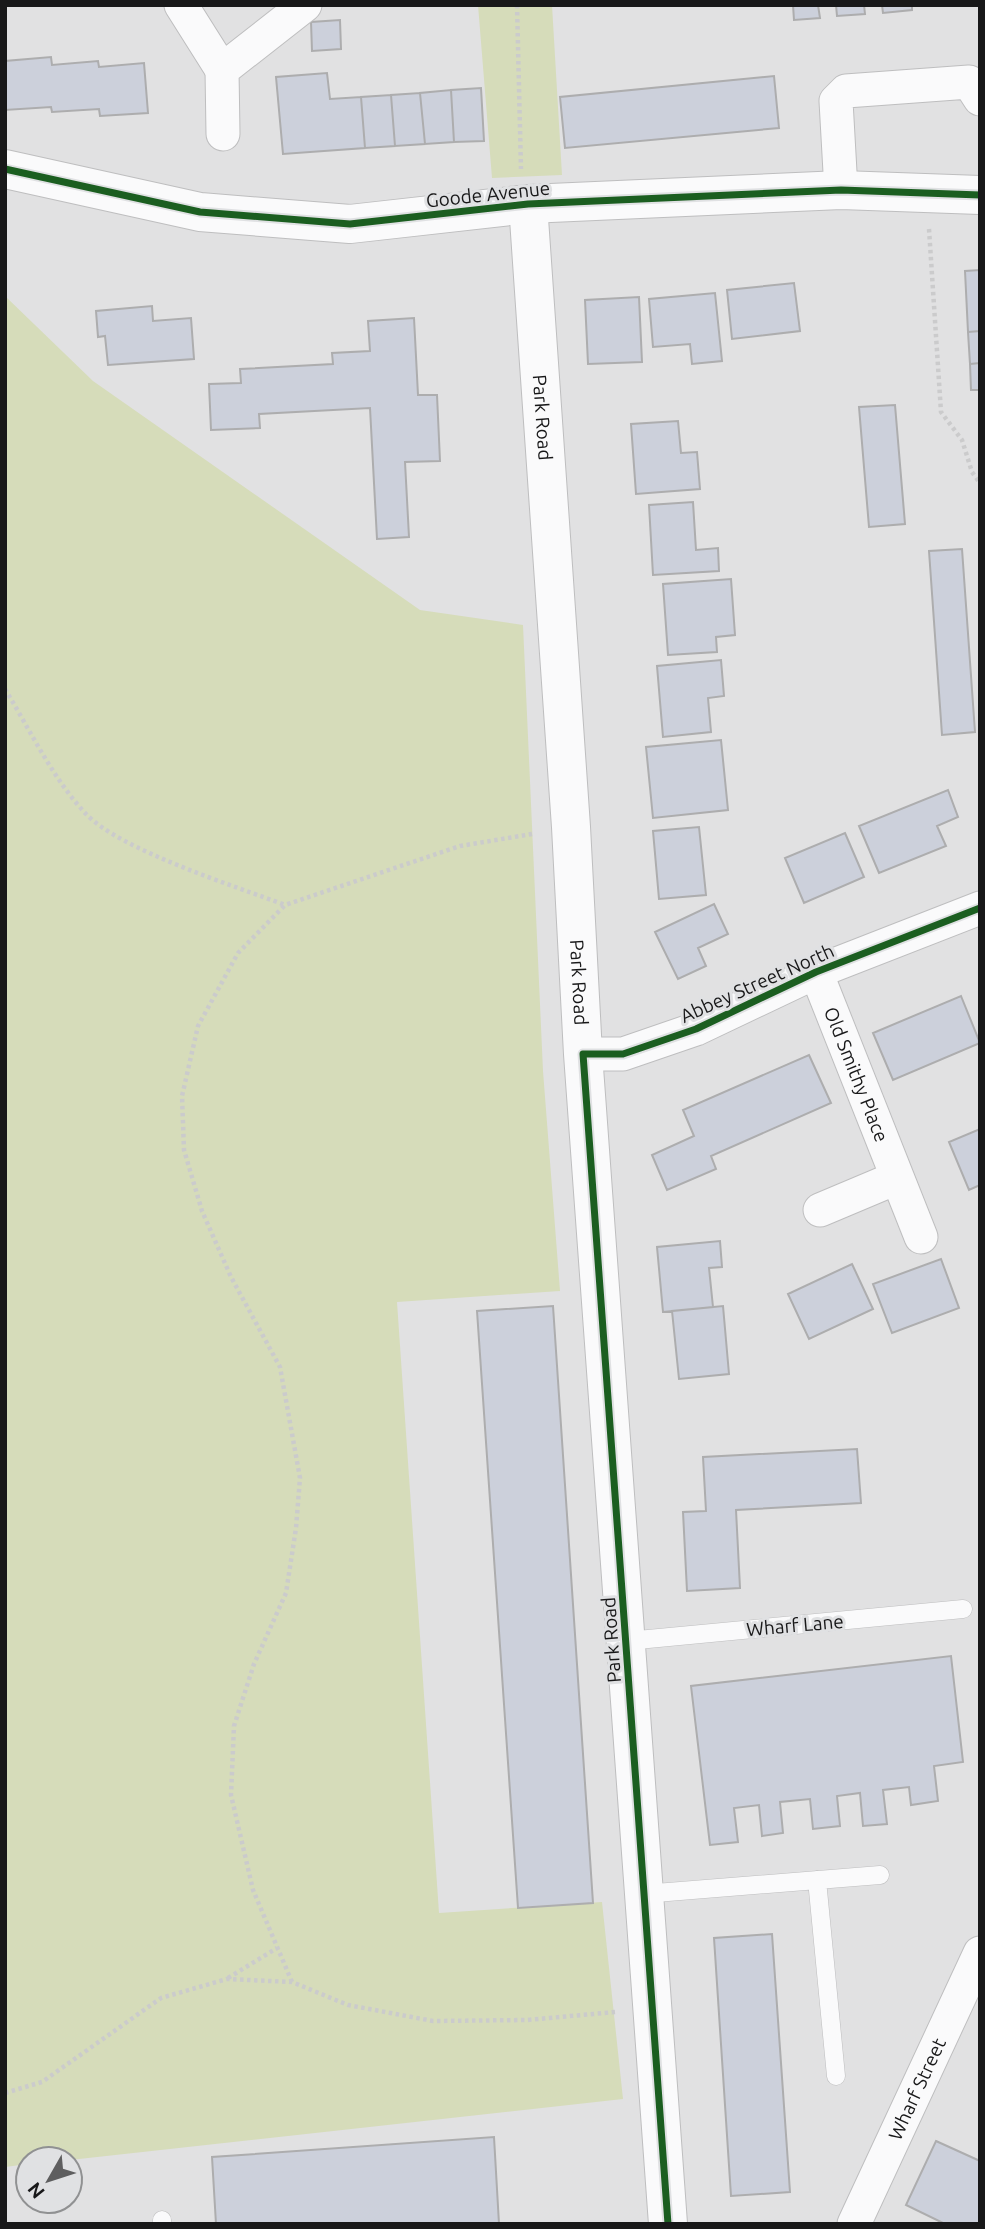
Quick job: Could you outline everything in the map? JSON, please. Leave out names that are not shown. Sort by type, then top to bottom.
[{"type":"street","points":[[181,5],[222,70],[223,134]]},
{"type":"street","points":[[222,70],[305,5]]},
{"type":"street","points":[[841,190],[836,100],[846,91],[969,82],[980,99]]},
{"type":"street","name":"Goode Avenue","points":[[5,169],[200,212],[350,224],[527,204],[841,190],[980,195]]},
{"type":"street","name":"Park Road","points":[[527,204],[571,827],[583,1054],[627,1641],[650,2009],[668,2224]]},
{"type":"street","name":"Abbey Street North","points":[[583,1054],[623,1054],[696,1030],[816,972],[980,908]]},
{"type":"street","name":"Old Smithy Place","points":[[816,972],[920,1237]]},
{"type":"street","points":[[820,1210],[896,1178]]},
{"type":"street","name":"Wharf Street","points":[[854,2224],[980,1953]]},
{"type":"lane","name":"Wharf Lane","points":[[627,1641],[963,1609]]},
{"type":"lane","points":[[643,1894],[880,1875]]},
{"type":"lane","points":[[817,1880],[836,2076]]},
{"type":"path","points":[[517,5],[520,161],[527,204]]},
{"type":"path","points":[[926,191],[941,412],[962,440],[972,472],[980,483]]},
{"type":"path","points":[[5,689],[62,783],[88,816],[135,846],[285,905]]},
{"type":"path","points":[[292,1982],[253,1890],[231,1795],[233,1726],[254,1664],[286,1593],[300,1478],[280,1367],[231,1277],[202,1211],[184,1150],[182,1096],[198,1026],[238,953],[285,905],[460,846],[571,827]]},
{"type":"path","points":[[5,2093],[42,2082],[160,1998],[227,1979],[277,1948]]},
{"type":"path","points":[[227,1979],[292,1982],[348,2005],[433,2021],[527,2020],[650,2009]]},
{"type":"green space","points":[[478,5],[552,5],[562,175],[492,178]]},
{"type":"green space","points":[[5,296],[93,381],[420,610],[523,625],[543,1071],[560,1291],[397,1302],[439,1913],[602,1902],[623,2099],[84,2158],[84,2145],[14,2145],[14,2166],[5,2167]]},
{"type":"building","points":[[793,5],[818,5],[820,18],[794,20]]},
{"type":"building","points":[[836,5],[864,5],[865,14],[837,16]]},
{"type":"building","points":[[882,5],[912,5],[912,10],[883,13]]},
{"type":"building","points":[[340,20],[341,49],[312,51],[311,22]]},
{"type":"building","points":[[51,57],[52,65],[98,61],[99,67],[144,63],[148,113],[100,116],[99,109],[52,112],[51,107],[5,110],[5,61]]},
{"type":"building","points":[[327,73],[330,99],[361,97],[365,148],[283,154],[276,77]]},
{"type":"building","points":[[774,76],[779,128],[565,148],[560,97]]},
{"type":"building","points":[[481,88],[484,141],[454,142],[451,90]]},
{"type":"building","points":[[451,90],[454,142],[425,144],[420,93]]},
{"type":"building","points":[[420,93],[425,144],[395,146],[391,95]]},
{"type":"building","points":[[391,95],[395,146],[365,148],[361,97]]},
{"type":"building","points":[[980,270],[980,331],[968,332],[965,271]]},
{"type":"building","points":[[794,283],[800,331],[732,339],[727,290]]},
{"type":"building","points":[[715,293],[722,361],[692,364],[690,344],[653,347],[649,299]]},
{"type":"building","points":[[639,297],[642,362],[588,364],[585,300]]},
{"type":"building","points":[[152,306],[153,321],[191,318],[194,359],[108,365],[105,336],[98,337],[96,311]]},
{"type":"building","points":[[414,318],[418,395],[437,395],[440,461],[405,462],[409,537],[377,539],[370,408],[259,414],[260,428],[211,430],[209,384],[241,383],[240,369],[333,364],[332,353],[370,351],[368,321]]},
{"type":"building","points":[[980,331],[980,363],[970,364],[968,332]]},
{"type":"building","points":[[980,363],[980,390],[971,390],[970,364]]},
{"type":"building","points":[[895,405],[905,524],[869,527],[859,407]]},
{"type":"building","points":[[678,421],[681,453],[697,452],[700,489],[636,494],[631,424]]},
{"type":"building","points":[[693,502],[696,550],[718,548],[719,571],[653,575],[649,505]]},
{"type":"building","points":[[962,549],[975,732],[942,735],[929,551]]},
{"type":"building","points":[[731,579],[735,635],[716,637],[717,652],[668,655],[663,584]]},
{"type":"building","points":[[721,660],[724,696],[708,698],[711,732],[663,737],[657,666]]},
{"type":"building","points":[[721,740],[728,810],[653,818],[646,747]]},
{"type":"building","points":[[948,790],[958,817],[937,826],[946,846],[879,873],[859,826]]},
{"type":"building","points":[[699,827],[706,895],[659,899],[653,831]]},
{"type":"building","points":[[845,833],[864,877],[804,903],[785,858]]},
{"type":"building","points":[[714,904],[728,934],[698,948],[706,966],[678,979],[655,932]]},
{"type":"building","points":[[961,996],[980,1043],[893,1080],[873,1033]]},
{"type":"building","points":[[809,1055],[831,1103],[711,1156],[716,1169],[667,1190],[652,1155],[694,1136],[683,1110]]},
{"type":"building","points":[[980,1129],[980,1185],[969,1190],[949,1142]]},
{"type":"building","points":[[720,1241],[722,1267],[709,1268],[713,1307],[663,1312],[657,1247]]},
{"type":"building","points":[[941,1259],[959,1308],[892,1333],[873,1284]]},
{"type":"building","points":[[852,1264],[873,1309],[809,1339],[788,1294]]},
{"type":"building","points":[[553,1306],[593,1903],[518,1908],[477,1311]]},
{"type":"building","points":[[723,1306],[729,1374],[679,1379],[672,1311]]},
{"type":"building","points":[[857,1449],[861,1503],[736,1510],[740,1588],[687,1591],[683,1512],[706,1511],[703,1457]]},
{"type":"building","points":[[951,1656],[963,1762],[934,1766],[938,1801],[911,1805],[909,1787],[883,1790],[887,1824],[863,1826],[860,1793],[837,1796],[840,1826],[813,1829],[810,1799],[780,1802],[783,1833],[762,1836],[759,1805],[734,1808],[738,1842],[710,1845],[691,1686]]},
{"type":"building","points":[[772,1934],[790,2192],[731,2196],[714,1938]]},
{"type":"building","points":[[494,2137],[499,2224],[216,2224],[212,2157]]},
{"type":"building","points":[[936,2141],[980,2161],[980,2224],[945,2224],[906,2205]]},
{"type":"cycle path","points":[[5,169],[200,212],[350,224],[528,204],[841,190],[980,195]]},
{"type":"cycle path","points":[[668,2224],[583,1054],[623,1054],[696,1029],[816,972],[980,908]]}]
